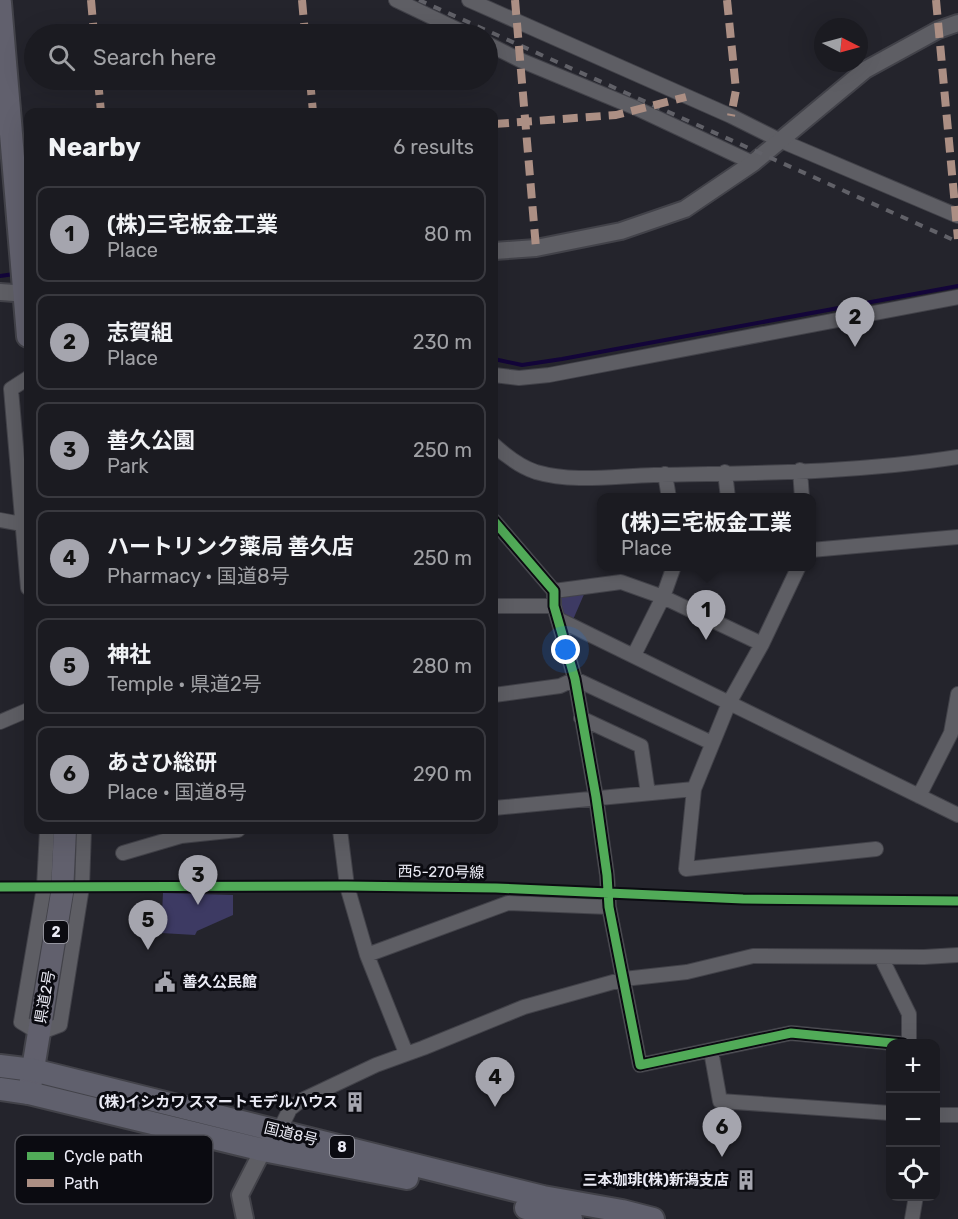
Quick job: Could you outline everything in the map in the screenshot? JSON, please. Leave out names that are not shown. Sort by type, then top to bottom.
[{"type":"highway","name":"国道8号","points":[[0,1066],[33,1070],[543,1197],[653,1219]]},
{"type":"highway","name":"国道8号","points":[[0,1089],[29,1093],[202,1135]]},
{"type":"highway","name":"国道8号","points":[[213,1138],[264,1150],[394,1175],[571,1219]]},
{"type":"main road","points":[[0,3],[24,262]]},
{"type":"main road","name":"県道2号","points":[[29,1093],[62,893],[65,834]]},
{"type":"street","points":[[396,0],[446,24]]},
{"type":"street","points":[[469,0],[731,116],[779,140],[958,216]]},
{"type":"street","points":[[498,251],[536,248],[621,231],[685,209],[753,163],[864,70],[938,30],[958,23]]},
{"type":"street","points":[[498,49],[636,108],[753,163]]},
{"type":"street","points":[[0,292],[24,294]]},
{"type":"street","points":[[498,376],[519,378],[549,375],[958,297]]},
{"type":"street","points":[[24,381],[11,389],[24,514]]},
{"type":"street","points":[[498,449],[535,472],[579,479],[917,464],[958,457]]},
{"type":"street","points":[[800,470],[802,493]]},
{"type":"street","points":[[725,472],[727,493]]},
{"type":"street","points":[[665,474],[668,493]]},
{"type":"street","points":[[0,520],[24,524]]},
{"type":"street","points":[[498,525],[554,591],[554,606],[560,620],[575,679],[596,797],[609,907],[640,1065],[791,1033],[886,1042]]},
{"type":"street","points":[[816,550],[958,537]]},
{"type":"street","points":[[634,655],[663,597],[673,571]]},
{"type":"street","points":[[797,571],[762,644],[729,703],[694,789],[687,869],[876,849]]},
{"type":"street","points":[[554,591],[621,582],[663,597],[762,644]]},
{"type":"street","points":[[498,606],[554,606]]},
{"type":"street","points":[[560,620],[958,815]]},
{"type":"street","points":[[498,694],[560,686],[575,679]]},
{"type":"street","points":[[575,679],[712,743]]},
{"type":"street","points":[[919,796],[951,733],[958,694]]},
{"type":"street","points":[[0,722],[24,712]]},
{"type":"street","points":[[581,718],[641,746],[648,793]]},
{"type":"street","points":[[498,808],[694,789]]},
{"type":"street","points":[[46,834],[44,886],[21,1022],[39,1034],[60,1025],[82,887],[84,834]]},
{"type":"street","points":[[123,853],[182,836],[200,834]]},
{"type":"street","points":[[340,834],[347,886],[367,954],[406,1053]]},
{"type":"street","points":[[367,954],[508,903],[609,907]]},
{"type":"street","points":[[244,1219],[240,1195],[264,1150],[279,1131],[290,1109],[300,1101],[376,1065],[524,1007],[624,979],[687,972],[753,956],[958,956]]},
{"type":"street","points":[[881,957],[909,1014],[909,1039]]},
{"type":"street","points":[[711,1051],[720,1101],[886,1113]]},
{"type":"street","points":[[940,1115],[958,1115]]},
{"type":"street","points":[[912,1219],[915,1201]]},
{"type":"shaded area","points":[[585,592],[572,622],[562,615],[558,603],[562,595]]},
{"type":"shaded area","points":[[163,893],[233,895],[233,915],[197,931],[195,935],[161,933]]},
{"type":"waterway","points":[[0,276],[14,274]]},
{"type":"waterway","points":[[498,360],[522,365],[562,359],[958,286]]},
{"type":"railway","points":[[419,0],[472,24]]},
{"type":"railway","points":[[498,35],[958,242]]},
{"type":"marked path","points":[[91,0],[93,24]]},
{"type":"marked path","points":[[302,0],[304,24]]},
{"type":"marked path","points":[[515,0],[536,248]]},
{"type":"marked path","points":[[727,0],[736,90],[731,116]]},
{"type":"marked path","points":[[936,0],[958,239]]},
{"type":"marked path","points":[[99,90],[101,108]]},
{"type":"marked path","points":[[311,90],[313,108]]},
{"type":"marked path","points":[[498,124],[616,115],[686,97]]},
{"type":"cycle path","points":[[498,526],[554,591],[554,606],[575,679],[596,797],[609,907],[640,1065],[791,1033],[886,1042]]},
{"type":"cycle path","name":"西5-270号線","points":[[0,887],[496,888],[743,899],[958,901]]},
{"type":"place","name":"志賀組","points":[[855,347]]},
{"type":"place","name":"(株)三宅板金工業","points":[[706,640]]},
{"type":"place","name":"善久公園","points":[[198,905]]},
{"type":"place","name":"神社","points":[[148,950]]},
{"type":"place","name":"善久公民館","points":[[165,982]]},
{"type":"place","name":"(株)イシカワ スマートモデルハウス","points":[[355,1102]]},
{"type":"place","name":"ハートリンク薬局 善久店","points":[[495,1107]]},
{"type":"place","name":"あさひ総研","points":[[722,1157]]},
{"type":"place","name":"三本珈琲(株)新潟支店","points":[[746,1180]]}]
